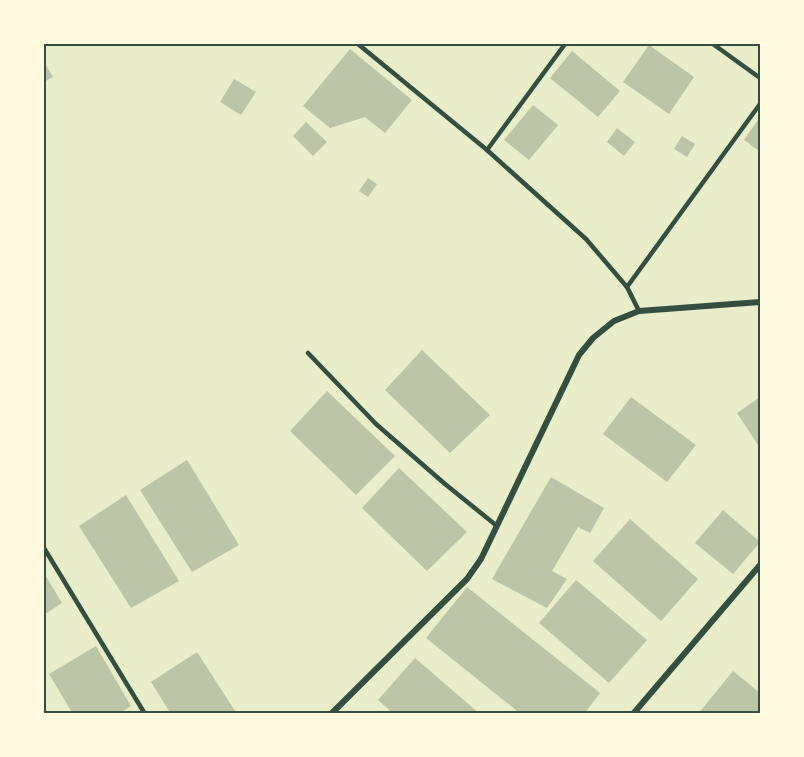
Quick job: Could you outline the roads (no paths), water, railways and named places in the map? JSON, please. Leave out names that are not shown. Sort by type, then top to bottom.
[{"type":"street","points":[[331,714],[467,579],[481,559],[579,355],[593,338],[615,321],[639,311],[760,302]]},
{"type":"street","points":[[633,714],[760,565]]},
{"type":"lane","points":[[358,44],[487,150],[586,239],[627,287],[639,311]]},
{"type":"lane","points":[[487,150],[565,44]]},
{"type":"lane","points":[[713,44],[760,78]]},
{"type":"lane","points":[[627,287],[760,104]]},
{"type":"lane","points":[[308,353],[376,424],[497,526]]},
{"type":"lane","points":[[44,548],[145,714]]}]
